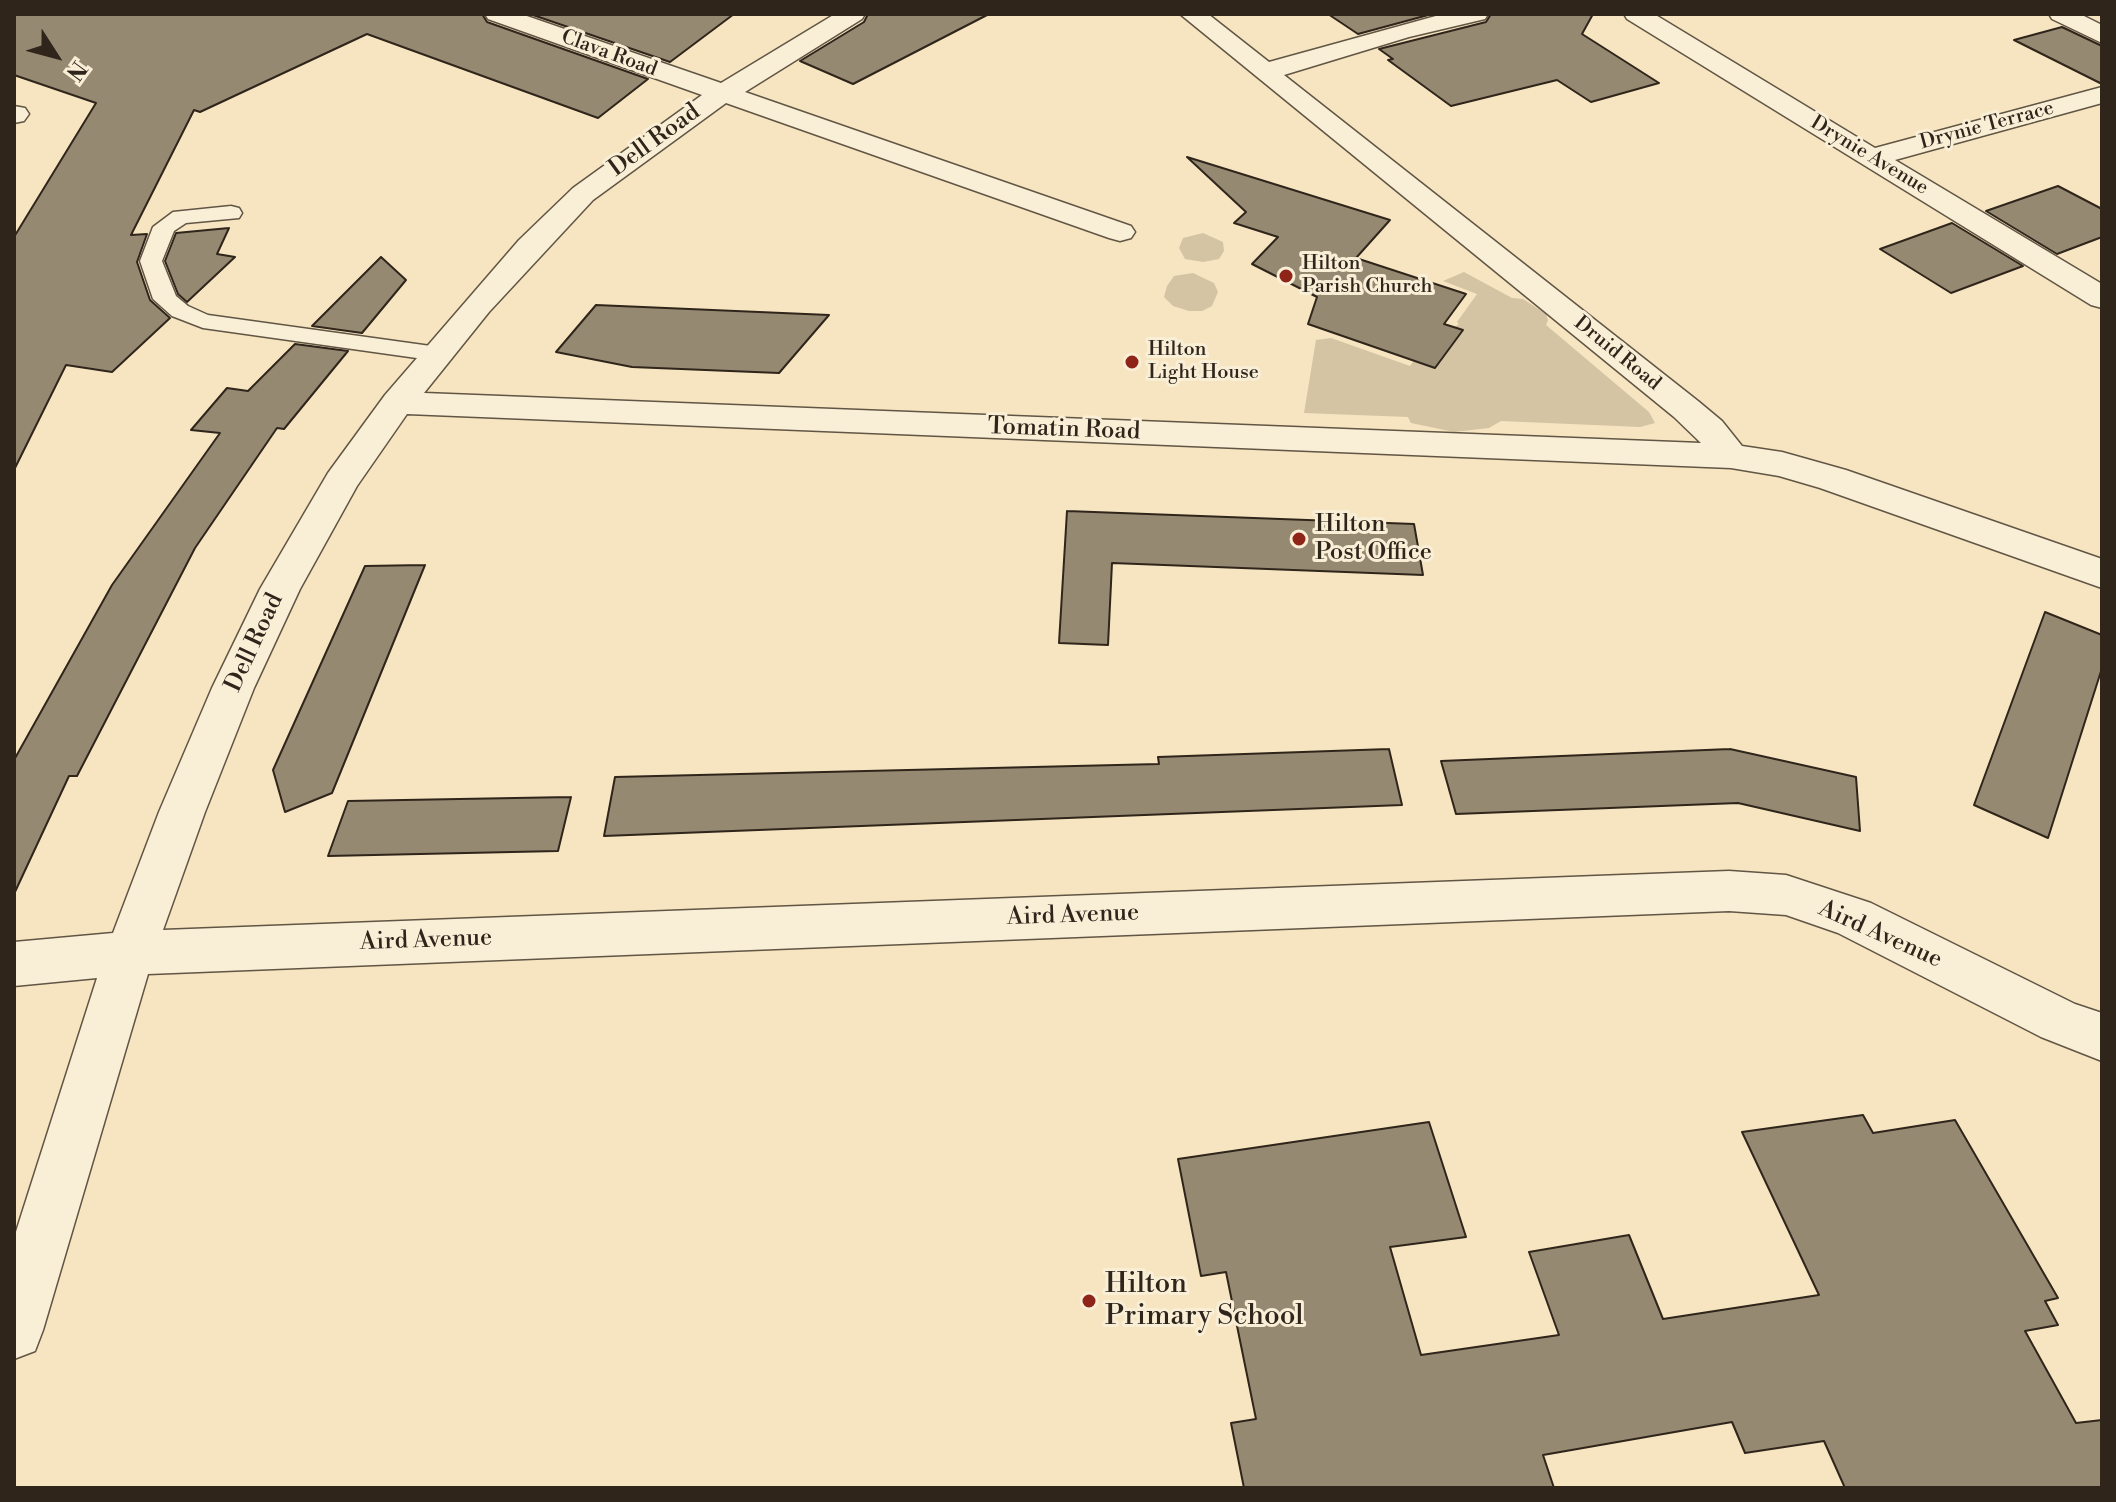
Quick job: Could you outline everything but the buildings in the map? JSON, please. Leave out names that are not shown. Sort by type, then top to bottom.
[{"type":"street","name":"Clava Road","points":[[497,14],[722,94]]},
{"type":"street","name":"Dell Road","points":[[14,1330],[130,953],[182,812],[233,688],[280,589],[341,482],[397,403],[438,354],[530,247],[583,194],[658,137],[722,94],[853,14]]},
{"type":"street","name":"Druid Road","points":[[1192,14],[1686,409],[1709,429],[1731,456]]},
{"type":"street","points":[[1265,72],[1402,31],[1476,14]]},
{"type":"street","name":"Drynie Avenue","points":[[1636,14],[2102,298]]},
{"type":"street","points":[[2061,14],[2102,35]]},
{"type":"street","name":"Dell Road","points":[[722,94],[1120,231]]},
{"type":"street","name":"Drynie Terrace","points":[[1873,157],[2102,95]]},
{"type":"street","name":"Tomatin Road","points":[[397,403],[1731,456]]},
{"type":"street","points":[[1731,456],[1782,464],[1833,479],[2102,574]]},
{"type":"street","name":"Aird Avenue","points":[[14,964],[130,953],[1729,891],[1786,895],[1854,918],[2059,1021],[2102,1037]]},
{"type":"lane","points":[[231,213],[181,217],[164,227],[151,261],[165,299],[180,311],[203,321],[438,354]]},
{"type":"shaded area","points":[[1203,233],[1223,242],[1224,251],[1219,259],[1203,262],[1185,259],[1179,248],[1183,238]]},
{"type":"shaded area","points":[[1464,272],[1512,298],[1523,299],[1546,314],[1546,325],[1649,412],[1655,423],[1640,427],[1501,421],[1489,428],[1454,432],[1411,423],[1408,417],[1304,413],[1316,340],[1331,338],[1410,366],[1423,348],[1459,324],[1457,322],[1477,294],[1443,281]]},
{"type":"shaded area","points":[[1193,273],[1214,283],[1218,292],[1212,306],[1202,311],[1173,306],[1164,297],[1174,276]]},
{"type":"place","name":"Hilton Parish Church","points":[[1286,276]]},
{"type":"place","name":"Hilton Light House","points":[[1132,362]]},
{"type":"place","name":"Hilton Post Office","points":[[1299,539]]},
{"type":"place","name":"Hilton Primary School","points":[[1089,1301]]}]
